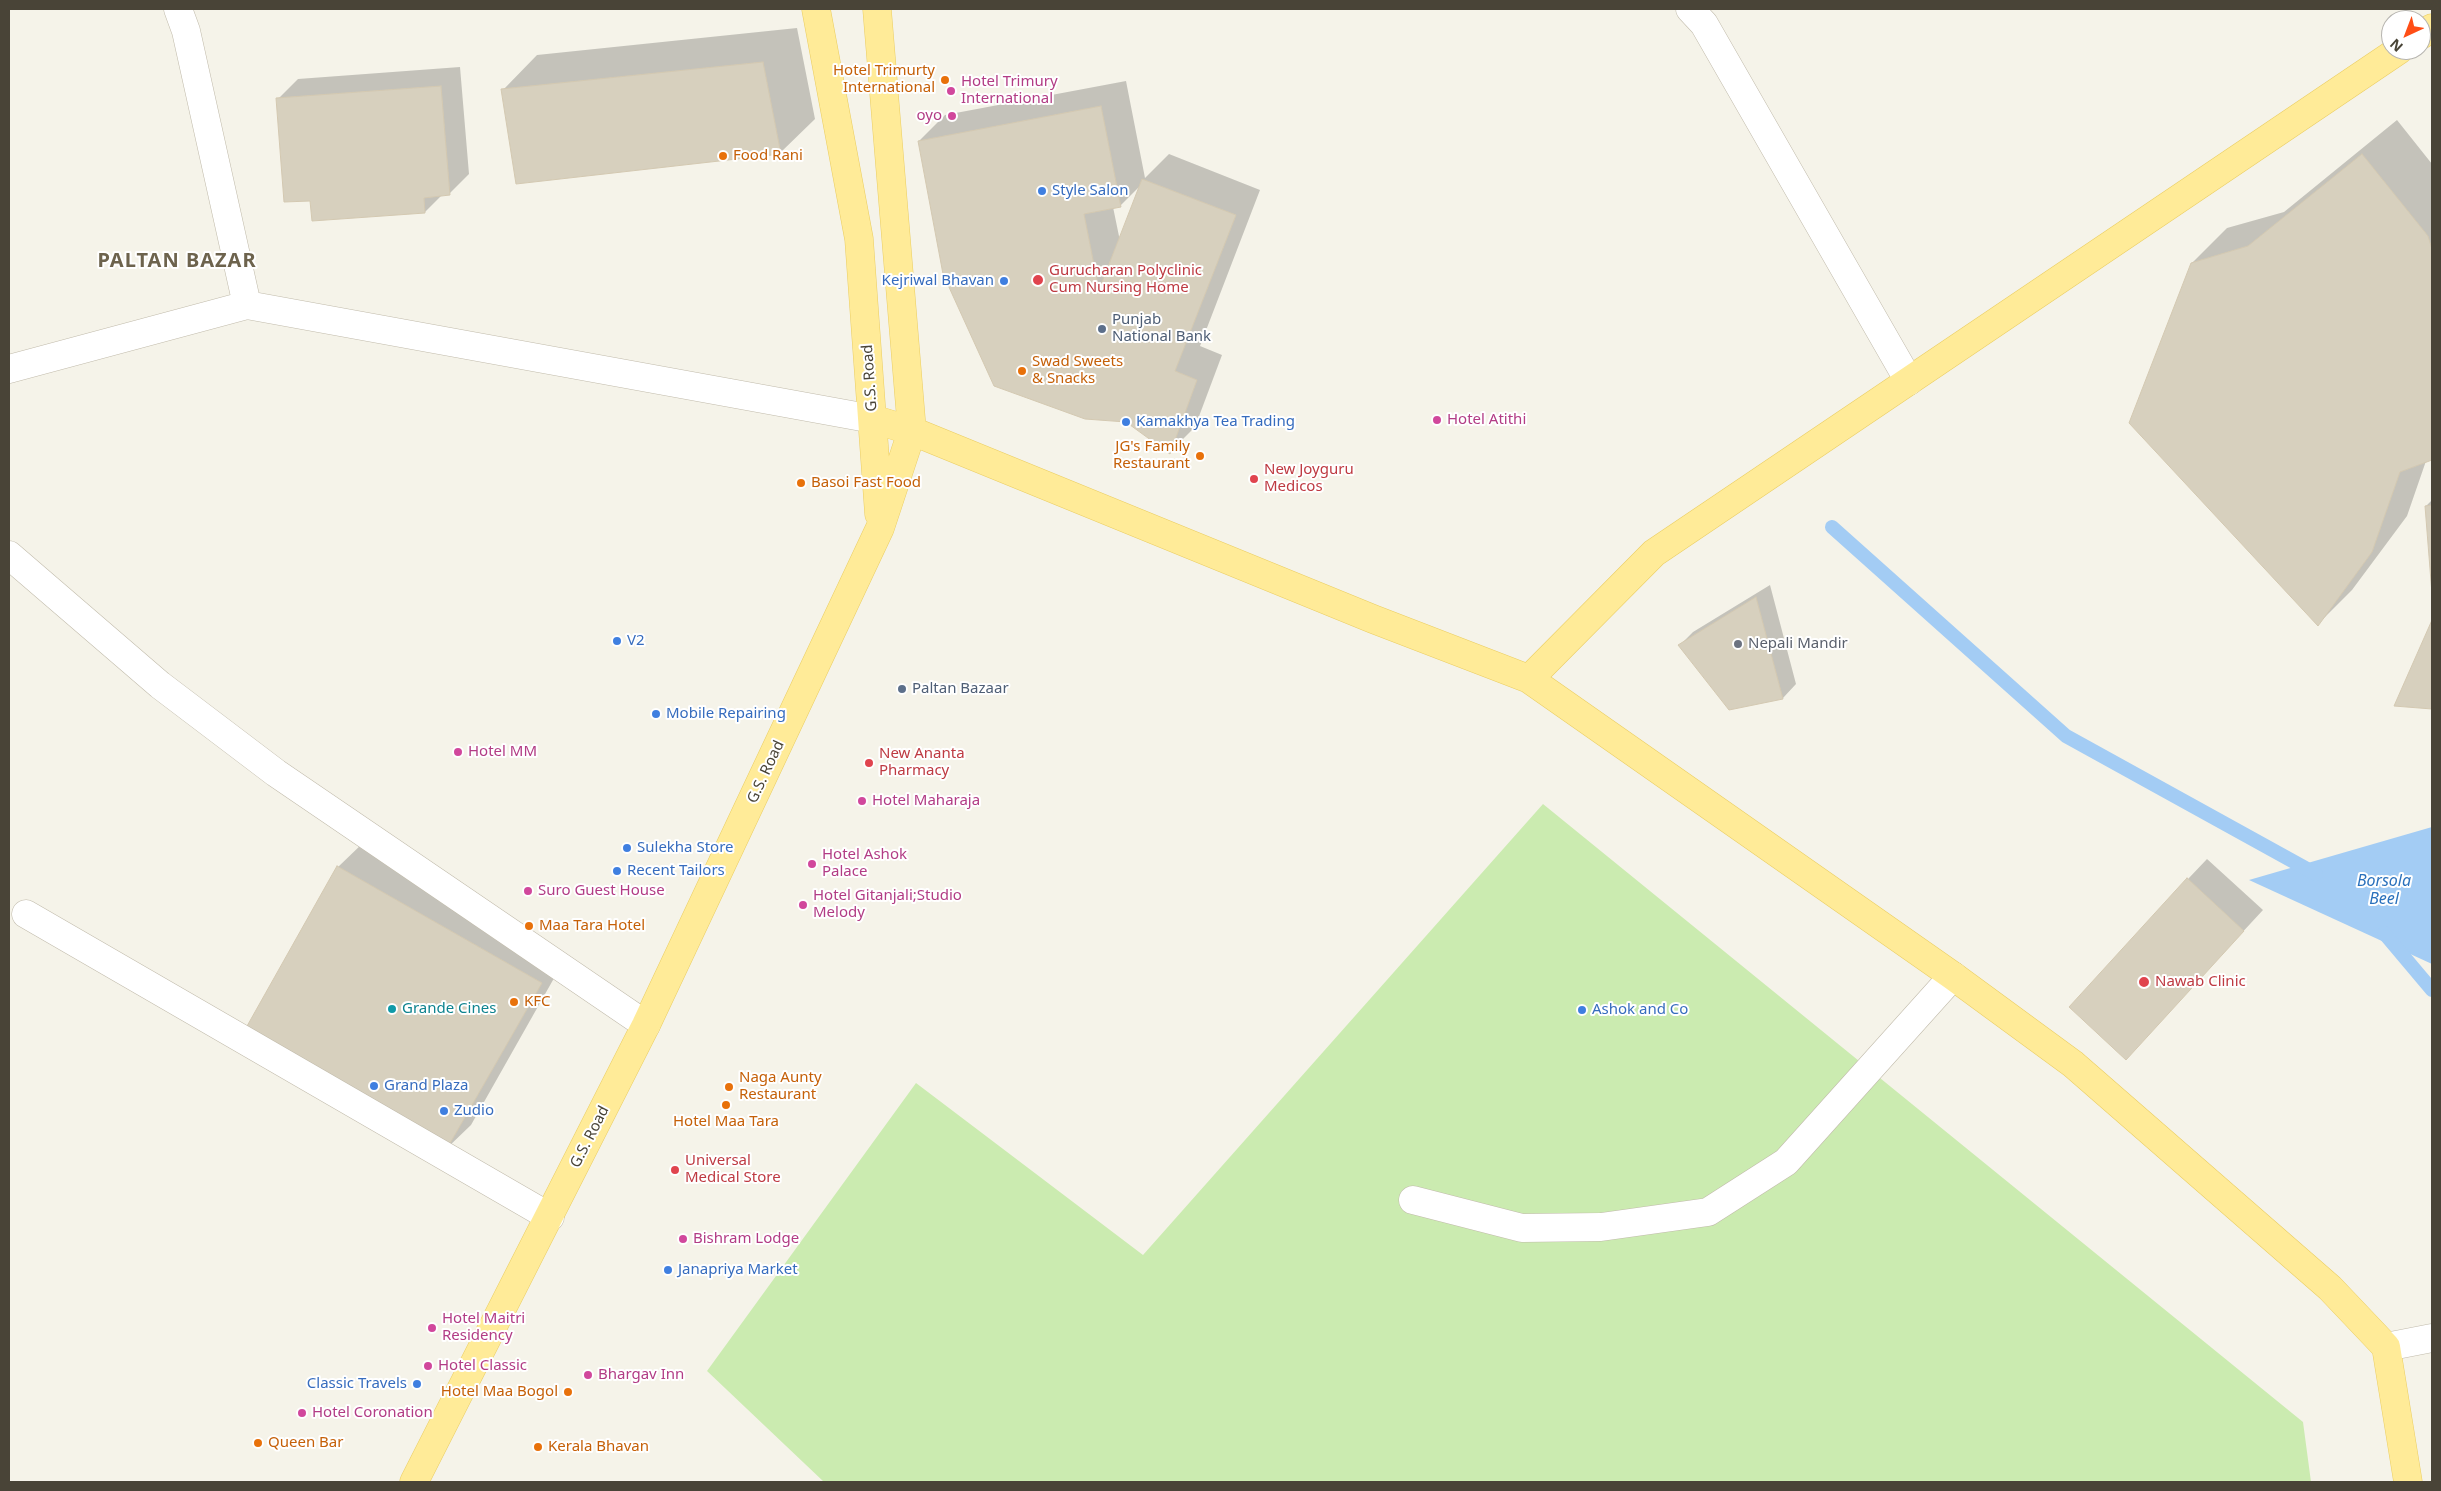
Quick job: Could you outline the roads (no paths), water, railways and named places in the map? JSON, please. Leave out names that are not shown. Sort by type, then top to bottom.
[{"type":"main road","name":"G.S. Road","points":[[414,1482],[646,1025],[880,528],[859,240],[816,9]]},
{"type":"main road","points":[[876,9],[912,431],[880,528]]},
{"type":"main road","points":[[1529,678],[1654,553],[2385,60]]},
{"type":"main road","points":[[873,419],[912,431],[1373,619],[1529,678],[1953,976],[2073,1064],[2330,1288],[2386,1346],[2408,1482]]},
{"type":"street","points":[[1690,9],[1704,24],[1909,381]]},
{"type":"street","points":[[182,20],[247,305]]},
{"type":"street","points":[[9,369],[247,305],[873,419]]},
{"type":"street","points":[[9,555],[160,685],[276,773],[646,1025]]},
{"type":"street","points":[[26,914],[550,1217]]},
{"type":"street","points":[[1413,1200],[1522,1228],[1601,1227],[1708,1212],[1786,1162],[1953,976]]},
{"type":"street","points":[[2386,1346],[2432,1338]]},
{"type":"water","name":"Borsola Beel","points":[[2432,827],[2432,964],[2249,880]]},
{"type":"waterway","points":[[1832,527],[2066,736],[2316,874]]},
{"type":"waterway","points":[[2384,933],[2432,990]]},
{"type":"place","name":"Hotel Trimurty International","points":[[945,80]]},
{"type":"place","name":"Hotel Trimury International","points":[[951,91]]},
{"type":"place","name":"oyo","points":[[952,116]]},
{"type":"place","name":"Food Rani","points":[[723,156]]},
{"type":"place","name":"Style Salon","points":[[1042,191]]},
{"type":"place","name":"Gurucharan Polyclinic Cum Nursing Home","points":[[1038,280]]},
{"type":"place","name":"Kejriwal Bhavan","points":[[1004,281]]},
{"type":"place","name":"Punjab National Bank","points":[[1102,329]]},
{"type":"place","name":"Swad Sweets & Snacks","points":[[1022,371]]},
{"type":"place","name":"Hotel Atithi","points":[[1437,420]]},
{"type":"place","name":"Kamakhya Tea Trading","points":[[1126,422]]},
{"type":"place","name":"JG's Family Restaurant","points":[[1200,456]]},
{"type":"place","name":"New Joyguru Medicos","points":[[1254,479]]},
{"type":"place","name":"Basoi Fast Food","points":[[801,483]]},
{"type":"place","name":"V2","points":[[617,641]]},
{"type":"place","name":"Nepali Mandir","points":[[1738,644]]},
{"type":"place","name":"Paltan Bazaar","points":[[902,689]]},
{"type":"place","name":"Mobile Repairing","points":[[656,714]]},
{"type":"place","name":"Hotel MM","points":[[458,752]]},
{"type":"place","name":"New Ananta Pharmacy","points":[[869,763]]},
{"type":"place","name":"Hotel Maharaja","points":[[862,801]]},
{"type":"place","name":"Sulekha Store","points":[[627,848]]},
{"type":"place","name":"Hotel Ashok Palace","points":[[812,864]]},
{"type":"place","name":"Recent Tailors","points":[[617,871]]},
{"type":"place","name":"Suro Guest House","points":[[528,891]]},
{"type":"place","name":"Hotel Gitanjali;Studio Melody","points":[[803,905]]},
{"type":"place","name":"Maa Tara Hotel","points":[[529,926]]},
{"type":"place","name":"Nawab Clinic","points":[[2144,982]]},
{"type":"place","name":"KFC","points":[[514,1002]]},
{"type":"place","name":"Grande Cines","points":[[392,1009]]},
{"type":"place","name":"Ashok and Co","points":[[1582,1010]]},
{"type":"place","name":"Grand Plaza","points":[[374,1086]]},
{"type":"place","name":"Naga Aunty Restaurant","points":[[729,1087]]},
{"type":"place","name":"Hotel Maa Tara","points":[[726,1105]]},
{"type":"place","name":"Zudio","points":[[444,1111]]},
{"type":"place","name":"Universal Medical Store","points":[[675,1170]]},
{"type":"place","name":"Bishram Lodge","points":[[683,1239]]},
{"type":"place","name":"Janapriya Market","points":[[668,1270]]},
{"type":"place","name":"Hotel Maitri Residency","points":[[432,1328]]},
{"type":"place","name":"Hotel Classic","points":[[428,1366]]},
{"type":"place","name":"Bhargav Inn","points":[[588,1375]]},
{"type":"place","name":"Classic Travels","points":[[417,1384]]},
{"type":"place","name":"Hotel Maa Bogol","points":[[568,1392]]},
{"type":"place","name":"Hotel Coronation","points":[[302,1413]]},
{"type":"place","name":"Queen Bar","points":[[258,1443]]},
{"type":"place","name":"Kerala Bhavan","points":[[538,1447]]},
{"type":"district","name":"PALTAN BAZAR","points":[[177,261]]}]
